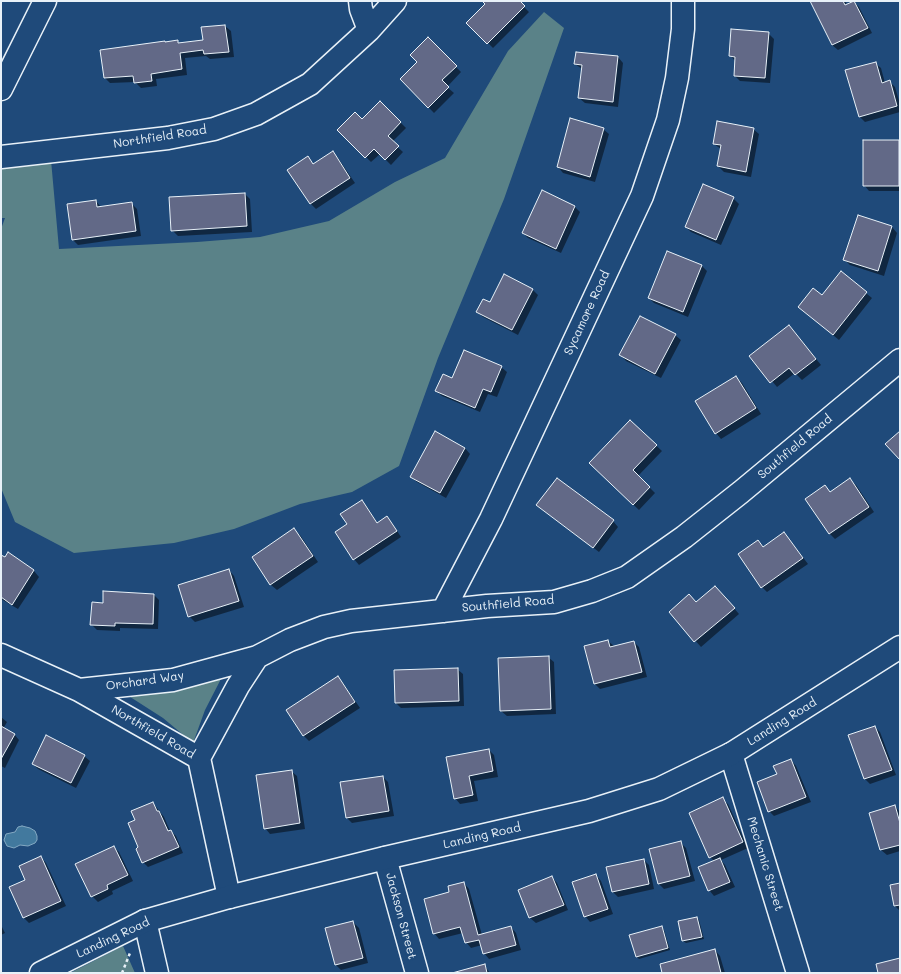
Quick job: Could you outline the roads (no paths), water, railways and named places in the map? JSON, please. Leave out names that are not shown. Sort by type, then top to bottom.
[{"type":"street","points":[[1,89],[45,1]]},
{"type":"street","points":[[360,1],[361,9],[369,30]]},
{"type":"street","name":"Northfield Road","points":[[1,157],[168,138],[214,129],[256,114],[310,84],[369,30],[395,1]]},
{"type":"street","name":"Sycamore Road","points":[[443,610],[491,519],[642,196],[668,120],[677,78],[683,29],[683,1]]},
{"type":"street","name":"Southfield Road","points":[[199,758],[238,686],[257,657],[290,640],[351,621],[443,610],[554,602],[592,591],[627,577],[684,537],[747,487],[900,360]]},
{"type":"street","name":"Landing Road","points":[[41,973],[145,922],[229,896],[589,811],[659,789],[731,754],[900,647]]},
{"type":"street","name":"Northfield Road","points":[[1,655],[79,690],[199,758],[229,896]]},
{"type":"street","name":"Orchard Way","points":[[79,690],[173,680],[257,657]]},
{"type":"street","name":"Mechanic Street","points":[[731,754],[798,973]]},
{"type":"street","name":"Jackson Street","points":[[386,858],[417,973]]},
{"type":"street","points":[[145,922],[157,973]]},
{"type":"water","points":[[22,826],[35,831],[37,840],[35,843],[28,846],[20,845],[14,848],[7,846],[4,840],[6,834],[15,832],[18,827]]}]
